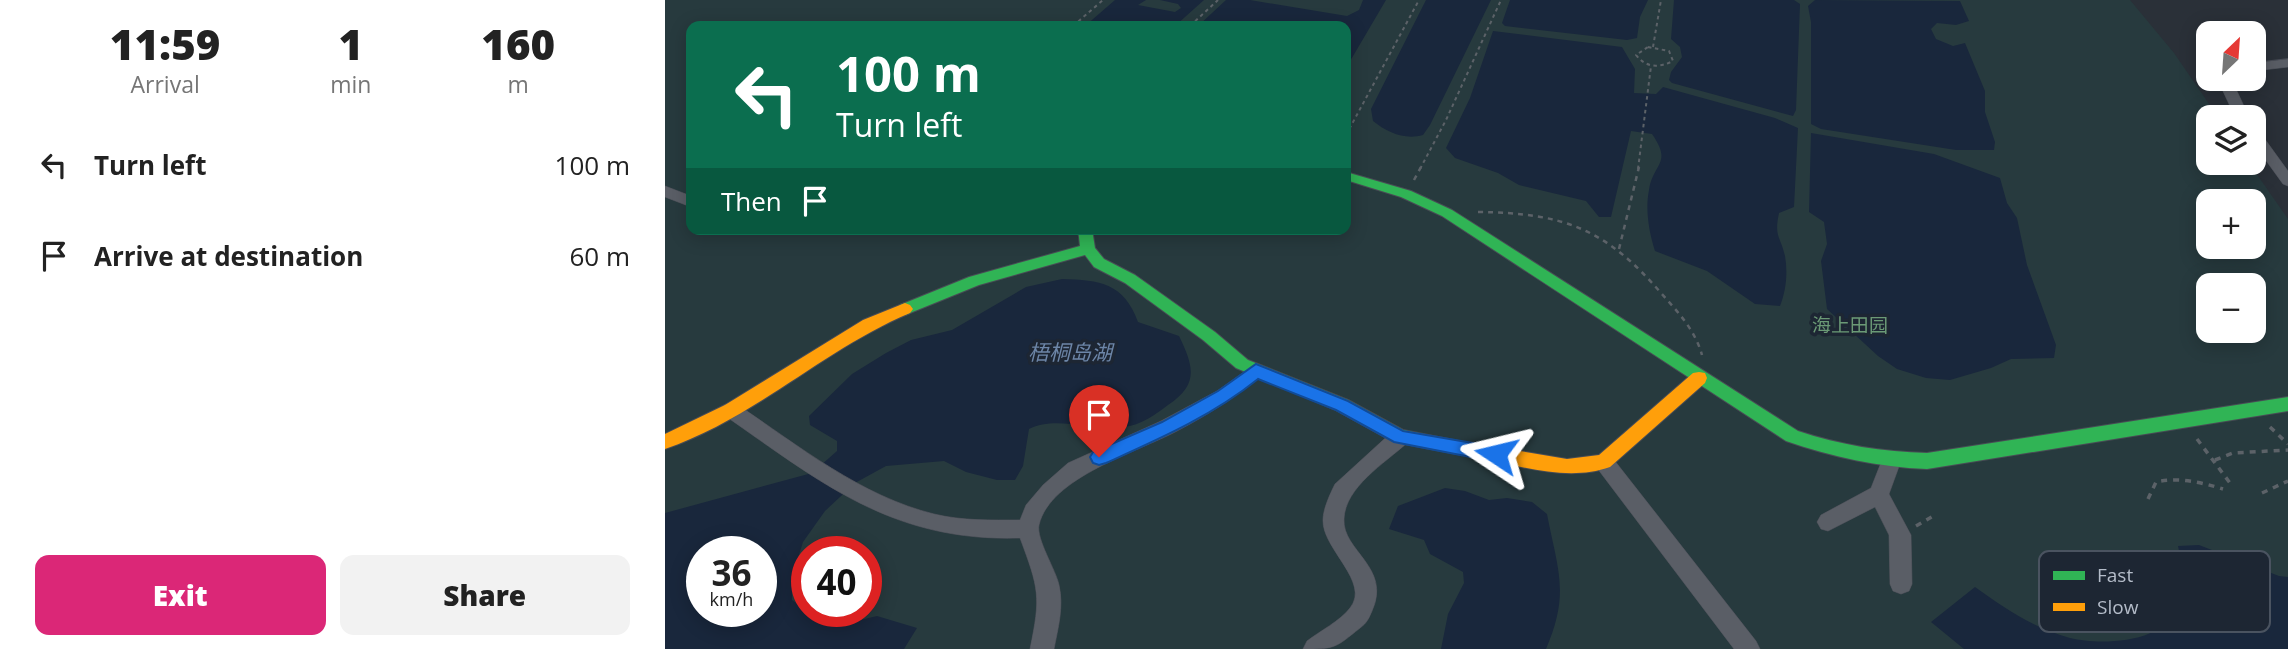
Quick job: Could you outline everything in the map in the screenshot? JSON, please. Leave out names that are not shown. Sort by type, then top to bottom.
[{"type":"street","points":[[2266,65],[2288,62]]},
{"type":"street","points":[[2266,151],[2288,181]]},
{"type":"street","points":[[1351,178],[1406,194],[1447,214],[1792,436],[1857,457],[1891,461],[1962,457],[2288,404]]},
{"type":"street","points":[[665,191],[686,200]]},
{"type":"street","points":[[1086,235],[1088,249],[1099,263],[1130,279],[1209,336],[1242,364],[1342,405],[1400,437],[1567,467],[1604,461],[1699,378]]},
{"type":"street","points":[[665,442],[731,410],[869,324],[974,281],[1088,249]]},
{"type":"street","points":[[1042,649],[1050,607],[1048,584],[1027,529],[1033,511],[1050,491],[1075,469],[1168,427],[1224,396],[1256,371]]},
{"type":"street","points":[[731,410],[852,491],[896,512],[968,528],[1027,529]]},
{"type":"street","points":[[1315,649],[1358,616],[1367,597],[1361,571],[1336,536],[1333,519],[1342,490],[1400,437]]},
{"type":"street","points":[[1604,461],[1748,649]]},
{"type":"street","points":[[1828,522],[1879,494],[1891,461]]},
{"type":"street","points":[[1879,494],[1900,535],[1901,584]]},
{"type":"path","points":[[1079,21],[1103,0]]},
{"type":"path","points":[[1195,21],[1218,0]]},
{"type":"path","points":[[1351,126],[1419,0]]},
{"type":"path","points":[[1406,194],[1446,120],[1501,0]]},
{"type":"path","points":[[1654,47],[1661,0]]},
{"type":"path","points":[[1654,47],[1669,51],[1674,58],[1666,65],[1651,66],[1640,61],[1636,55],[1643,48],[1654,47]]},
{"type":"path","points":[[1619,249],[1627,226],[1643,135],[1651,66]]},
{"type":"path","points":[[1447,214],[1499,212],[1533,215],[1598,237],[1619,249],[1674,307],[1699,343],[1702,357],[1699,378]]},
{"type":"path","points":[[2181,421],[2215,460],[2233,487]]},
{"type":"path","points":[[2215,460],[2233,453],[2288,450]]},
{"type":"path","points":[[2148,499],[2156,482],[2173,478],[2199,481],[2223,489]]},
{"type":"path","points":[[2262,493],[2288,481]]},
{"type":"path","points":[[1900,535],[1935,515]]},
{"type":"green space","name":"海上田园","points":[[665,0],[2130,0],[2174,53],[2196,85],[2196,91],[2200,91],[2210,105],[2196,105],[2196,175],[2257,175],[2288,219],[2288,649],[665,649]]},
{"type":"water","points":[[1115,0],[1146,0],[1138,5],[1175,12],[1181,8],[1178,4],[1160,0],[1204,0],[1181,21],[1091,21]]},
{"type":"water","points":[[1226,0],[1250,0],[1347,16],[1359,10],[1363,0],[1386,0],[1351,60],[1351,21],[1203,21]]},
{"type":"water","points":[[1426,0],[1491,0],[1430,125],[1423,135],[1403,136],[1373,121],[1371,109]]},
{"type":"water","points":[[1510,0],[1648,0],[1640,17],[1637,38],[1627,40],[1505,26],[1502,23]]},
{"type":"water","points":[[1674,0],[1794,0],[1800,4],[1796,110],[1793,116],[1672,83],[1669,80],[1671,72],[1682,57],[1680,47],[1671,39]]},
{"type":"water","points":[[1815,0],[1960,1],[1969,21],[1956,25],[1937,23],[1931,29],[1936,39],[1953,46],[1965,43],[1985,91],[1985,112],[1995,142],[1994,150],[1956,150],[1821,129],[1811,124],[1811,22],[1808,6]]},
{"type":"water","points":[[1493,31],[1622,47],[1635,69],[1634,93],[1656,94],[1663,87],[1775,118],[1798,128],[1794,207],[1779,213],[1778,221],[1777,232],[1785,256],[1786,269],[1780,306],[1755,304],[1707,271],[1655,251],[1647,205],[1651,181],[1660,163],[1661,152],[1652,134],[1631,131],[1611,217],[1599,217],[1586,201],[1519,185],[1498,173],[1455,158],[1446,148],[1470,98]]},
{"type":"water","points":[[1811,133],[1934,154],[2000,178],[2007,203],[2017,218],[2027,265],[2056,345],[2054,358],[2011,359],[1950,380],[1926,378],[1897,369],[1878,356],[1827,309],[1821,261],[1827,244],[1824,222],[1809,212]]},
{"type":"water","name":"梧桐岛湖","points":[[1062,279],[1099,283],[1109,286],[1126,299],[1138,322],[1179,336],[1188,356],[1191,374],[1189,382],[1178,397],[1142,422],[1131,426],[1113,428],[1051,423],[1029,429],[1023,466],[1015,480],[997,480],[966,472],[944,461],[886,466],[855,483],[825,511],[807,536],[791,536],[791,627],[882,627],[882,618],[917,628],[904,649],[665,649],[665,513],[812,473],[837,451],[837,441],[810,425],[809,416],[852,374],[886,353],[911,340],[952,330],[1026,287]]},
{"type":"water","points":[[1445,488],[1465,491],[1489,500],[1507,498],[1532,502],[1547,514],[1558,567],[1560,597],[1546,649],[1441,649],[1448,614],[1464,583],[1463,572],[1430,554],[1424,540],[1389,529],[1398,506]]},
{"type":"water","points":[[2199,545],[2214,551],[2179,551],[2178,546]]},
{"type":"water","points":[[2270,573],[2288,577],[2288,649],[1964,649],[1931,622],[1975,587],[2039,626],[2039,632],[2052,632],[2099,642],[2133,639],[2148,634],[2270,632]]},
{"type":"traffic: fast","points":[[1351,178],[1406,194],[1447,213],[1792,436],[1842,451],[1875,457],[1927,461],[2288,404]]},
{"type":"traffic: fast","points":[[1086,235],[1088,249],[1099,263],[1130,279],[1209,336],[1242,364],[1342,405],[1400,437],[1478,451]]},
{"type":"traffic: fast","points":[[905,309],[974,281],[1088,249]]},
{"type":"traffic: slow","points":[[665,442],[731,410],[869,324],[905,309]]},
{"type":"traffic: slow","points":[[1478,451],[1567,467],[1604,462],[1699,378]]},
{"type":"route","points":[[1099,457],[1168,427],[1224,396],[1256,371],[1342,405],[1400,437],[1496,454]]}]
